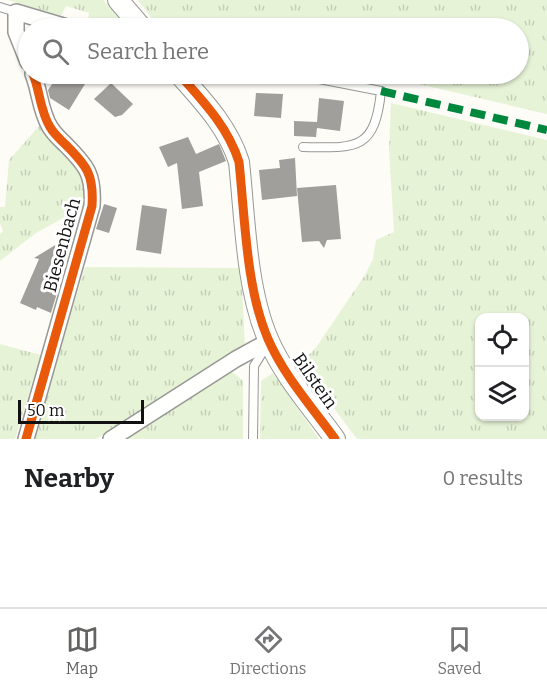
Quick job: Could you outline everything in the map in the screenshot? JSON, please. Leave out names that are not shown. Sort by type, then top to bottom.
[{"type":"street","points":[[118,0],[133,18]]},
{"type":"street","points":[[18,37],[16,12],[36,18]]},
{"type":"street","name":"Biesenbach","points":[[26,439],[92,206],[93,188],[90,175],[83,162],[51,130],[44,118],[36,84]]},
{"type":"street","points":[[111,439],[236,359],[269,341],[259,316],[252,279],[235,149],[210,109],[188,84]]},
{"type":"street","name":"Bilstein","points":[[269,341],[284,369],[335,439]]},
{"type":"lane","points":[[0,7],[16,12]]},
{"type":"lane","points":[[303,147],[335,148],[356,145],[368,136],[375,123],[381,90],[348,84]]},
{"type":"lane","points":[[253,439],[254,366],[269,341]]},
{"type":"green space","points":[[8,0],[103,0],[119,18],[88,18],[89,13],[66,6],[61,16]]},
{"type":"green space","points":[[138,0],[547,0],[547,114],[419,84],[529,84],[529,18],[151,18]]},
{"type":"green space","points":[[391,103],[547,140],[547,439],[357,439],[300,363],[315,349],[365,275],[373,259],[376,240],[394,232],[389,149]]},
{"type":"green space","points":[[39,126],[66,153],[79,171],[83,182],[83,207],[36,233],[0,261],[0,234],[3,231],[0,223],[0,207],[5,207],[9,160]]},
{"type":"green space","points":[[85,267],[241,268],[245,346],[96,439],[32,439]]},
{"type":"green space","points":[[0,344],[41,355],[15,439],[0,439]]},
{"type":"green space","points":[[230,370],[243,381],[243,439],[122,439]]},
{"type":"green space","points":[[273,373],[319,439],[260,439],[261,381]]},
{"type":"building","points":[[52,84],[85,84],[69,110],[50,98],[48,90]]},
{"type":"building","points":[[112,84],[133,104],[122,115],[115,117],[94,99]]},
{"type":"building","points":[[256,93],[283,94],[281,118],[254,116]]},
{"type":"building","points":[[319,98],[344,101],[340,131],[317,128],[316,137],[294,136],[294,121],[317,122]]},
{"type":"building","points":[[188,137],[196,154],[219,144],[226,161],[199,172],[203,206],[182,209],[177,163],[168,167],[159,147]]},
{"type":"building","points":[[295,158],[297,196],[262,200],[259,170],[280,168],[279,160]]},
{"type":"building","points":[[336,185],[341,239],[327,240],[324,248],[319,241],[302,242],[297,188]]},
{"type":"building","points":[[104,204],[117,208],[109,233],[96,229]]},
{"type":"building","points":[[142,205],[167,209],[161,254],[136,250]]},
{"type":"building","points":[[62,241],[56,252],[65,265],[52,262],[41,286],[57,293],[51,313],[20,303],[39,259],[34,258]]},
{"type":"marked path","points":[[381,91],[547,130]]},
{"type":"cycle path","points":[[26,439],[92,206],[92,186],[88,172],[52,130],[42,108],[36,84]]},
{"type":"cycle path","points":[[188,84],[222,126],[239,162],[251,275],[255,298],[268,339],[290,378],[335,439]]}]
